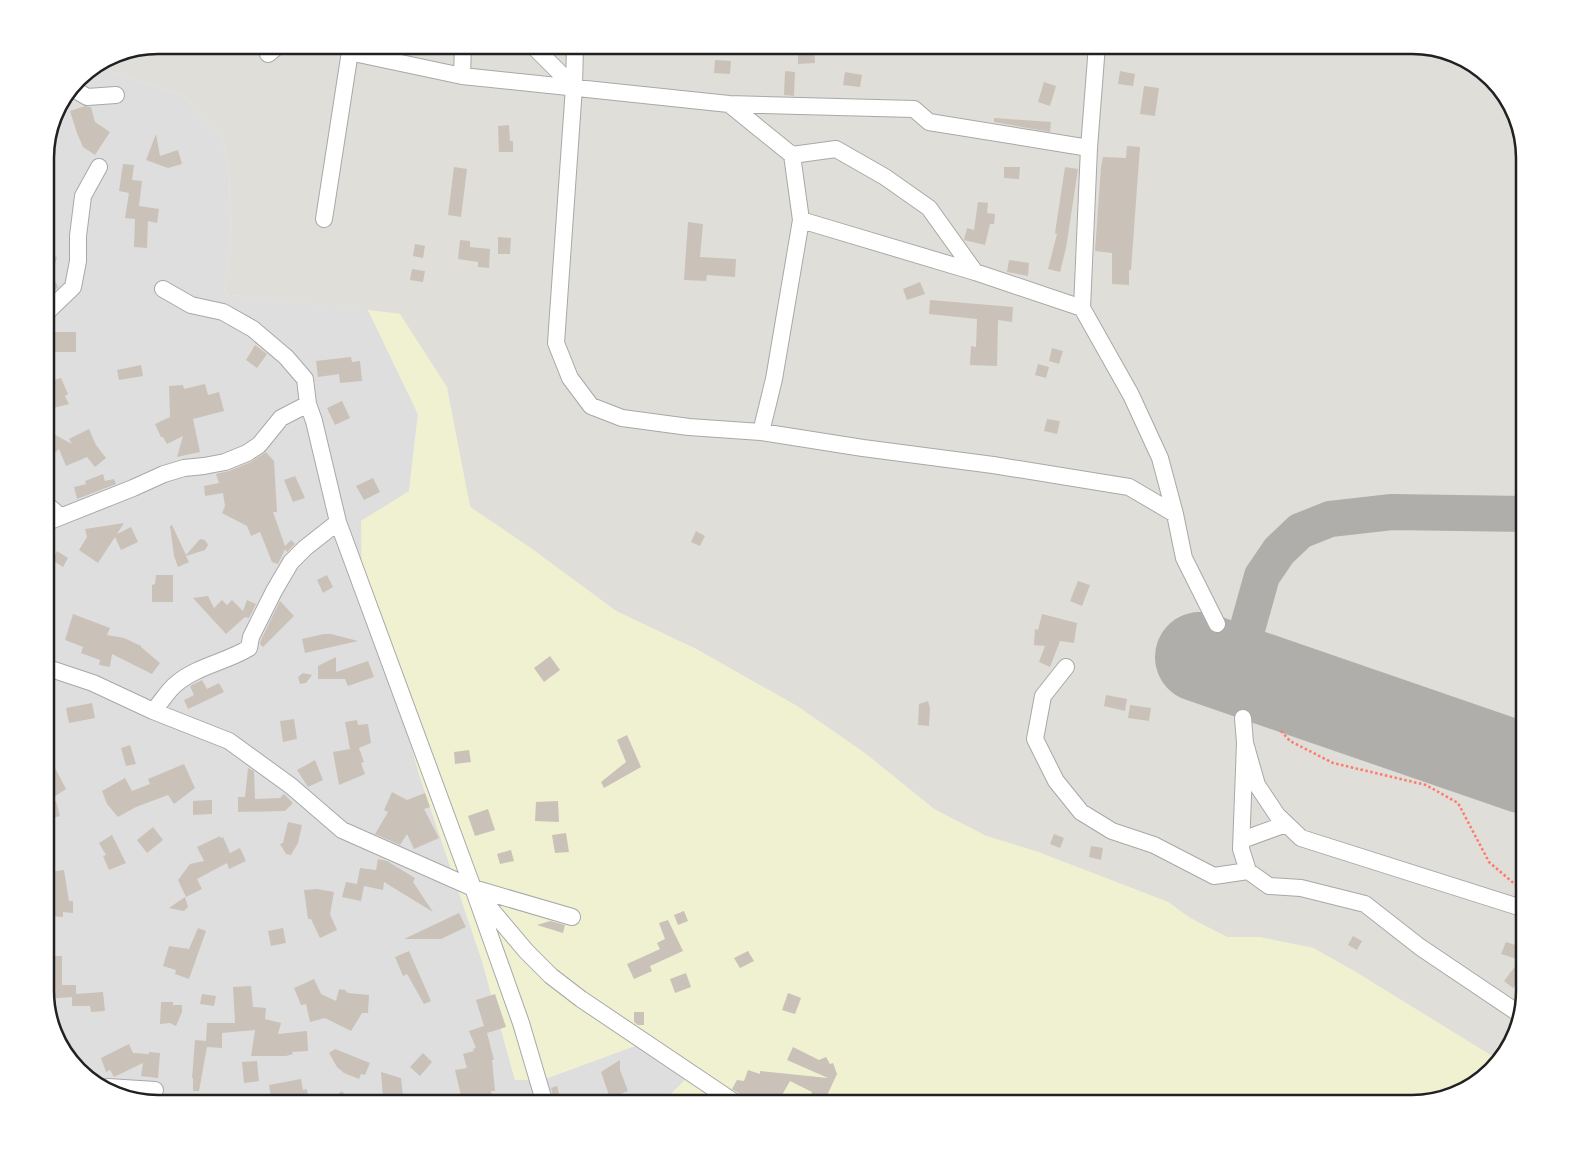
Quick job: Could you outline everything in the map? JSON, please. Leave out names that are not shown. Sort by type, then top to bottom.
[{"type":"street","points":[[324,219],[349,54]]},
{"type":"street","points":[[371,54],[462,76],[729,104],[914,109],[929,122],[1089,148]]},
{"type":"street","points":[[462,76],[463,54]]},
{"type":"street","points":[[541,54],[574,87]]},
{"type":"street","points":[[575,54],[556,343],[570,378],[591,406],[622,418],[762,432],[863,448],[993,465],[1129,487],[1175,514]]},
{"type":"street","points":[[1096,54],[1089,148],[1082,308],[1131,395],[1160,458],[1175,514],[1184,558],[1217,624]]},
{"type":"street","points":[[77,91],[87,97],[116,95]]},
{"type":"street","points":[[729,104],[792,155],[801,220],[774,379],[762,432]]},
{"type":"street","points":[[792,155],[836,149],[885,177],[929,208],[975,272]]},
{"type":"street","points":[[54,306],[74,287],[83,196],[99,167]]},
{"type":"street","points":[[801,220],[975,272],[1082,308]]},
{"type":"street","points":[[163,289],[191,305],[223,312],[253,329],[286,357],[305,379],[308,404],[314,421],[338,522],[473,888],[521,1023],[542,1095]]},
{"type":"street","points":[[54,520],[164,474],[184,468],[225,462],[247,453],[259,446],[281,418],[308,404]]},
{"type":"street","points":[[153,711],[174,685],[185,677],[249,648],[251,638],[274,590],[291,562],[305,548],[338,522]]},
{"type":"street","points":[[1066,666],[1043,696],[1035,738],[1056,781],[1082,812],[1112,830],[1154,846],[1214,876],[1248,871]]},
{"type":"street","points":[[54,670],[94,683],[153,711],[229,741],[291,786],[342,830],[473,888],[572,917]]},
{"type":"street","points":[[1243,718],[1245,743],[1242,849],[1248,871],[1268,886],[1301,888],[1365,904],[1420,947],[1514,1010]]},
{"type":"street","points":[[1245,743],[1256,785],[1277,815],[1302,838],[1516,906]]},
{"type":"street","points":[[1242,840],[1286,824]]},
{"type":"street","points":[[473,888],[526,951],[551,976],[581,999],[724,1095]]},
{"type":"street","points":[[118,1088],[155,1090]]},
{"type":"path","points":[[1282,731],[1290,741],[1333,763],[1426,785],[1458,803],[1489,862],[1516,885]]},
{"type":"shaded area","points":[[151,54],[1412,54],[1446,59],[1476,75],[1499,100],[1506,112],[1511,124],[1516,151],[1516,991],[1511,1025],[1495,1055],[1493,1057],[1354,971],[1313,948],[1259,937],[1227,937],[1190,918],[1168,902],[1038,852],[986,836],[934,809],[866,754],[797,706],[696,649],[616,611],[532,549],[470,507],[454,426],[400,314],[224,294],[231,243],[229,172],[222,137],[183,96],[104,69],[131,57]]},
{"type":"shaded area","points":[[104,69],[183,96],[222,137],[229,172],[231,243],[224,294],[368,310],[418,414],[409,492],[361,521],[404,720],[419,774],[482,961],[515,1080],[542,1080],[643,1043],[689,1076],[670,1095],[151,1095],[124,1090],[112,1085],[94,1074],[71,1049],[57,1018],[54,998],[54,151],[57,131],[64,112],[75,94],[94,75]]},
{"type":"green space","points":[[368,310],[400,314],[447,387],[470,507],[532,549],[616,611],[696,649],[797,706],[866,754],[934,809],[986,836],[1038,852],[1168,902],[1190,918],[1227,937],[1259,937],[1313,948],[1354,971],[1493,1057],[1470,1078],[1458,1085],[1446,1090],[1419,1095],[670,1095],[689,1076],[643,1043],[542,1080],[515,1080],[482,961],[419,774],[404,720],[362,595],[361,521],[409,491],[418,414]]},
{"type":"building","points":[[798,54],[814,54],[815,63],[798,64]]},
{"type":"building","points":[[715,60],[731,61],[730,74],[714,73]]},
{"type":"building","points":[[785,71],[795,72],[794,96],[784,95]]},
{"type":"building","points":[[1120,71],[1135,74],[1133,86],[1118,84]]},
{"type":"building","points":[[845,72],[862,75],[860,87],[843,85]]},
{"type":"building","points":[[1044,82],[1056,86],[1050,106],[1038,102]]},
{"type":"building","points":[[1144,86],[1159,88],[1155,116],[1140,114]]},
{"type":"building","points":[[85,106],[91,107],[95,122],[110,132],[95,155],[83,147],[70,111]]},
{"type":"building","points":[[994,118],[1051,122],[1050,132],[994,122]]},
{"type":"building","points":[[509,125],[510,141],[513,141],[513,152],[499,152],[498,126]]},
{"type":"building","points":[[156,134],[160,156],[178,150],[182,164],[168,168],[146,160]]},
{"type":"building","points":[[1127,146],[1140,147],[1129,285],[1112,284],[1112,253],[1095,251],[1103,157],[1126,158]]},
{"type":"building","points":[[123,164],[134,165],[132,180],[142,181],[139,206],[159,209],[157,223],[148,221],[147,248],[134,247],[135,219],[125,218],[129,193],[119,191]]},
{"type":"building","points":[[454,167],[467,169],[461,217],[448,215]]},
{"type":"building","points":[[1004,167],[1020,167],[1019,179],[1004,178]]},
{"type":"building","points":[[1065,167],[1078,169],[1066,248],[1060,272],[1048,269],[1057,234],[1055,233]]},
{"type":"building","points":[[978,202],[988,203],[987,213],[995,214],[994,224],[990,224],[985,245],[964,240],[967,228],[974,230]]},
{"type":"building","points":[[688,222],[703,224],[700,257],[736,259],[735,277],[707,275],[706,281],[684,280]]},
{"type":"building","points":[[498,237],[511,238],[510,254],[498,254]]},
{"type":"building","points":[[460,240],[470,241],[470,247],[490,249],[489,268],[478,267],[478,262],[458,259]]},
{"type":"building","points":[[415,244],[425,246],[423,258],[413,256]]},
{"type":"building","points":[[54,256],[57,257],[54,268]]},
{"type":"building","points":[[1009,260],[1029,263],[1028,276],[1007,272]]},
{"type":"building","points":[[412,269],[425,271],[423,282],[410,280]]},
{"type":"building","points":[[54,281],[55,281],[58,287],[54,291]]},
{"type":"building","points":[[920,282],[925,294],[907,300],[903,289]]},
{"type":"building","points":[[930,300],[1013,307],[1012,322],[998,320],[997,366],[970,365],[971,346],[976,347],[977,319],[929,314]]},
{"type":"building","points":[[55,332],[76,332],[76,352],[54,352]]},
{"type":"building","points":[[255,345],[267,354],[257,368],[246,360]]},
{"type":"building","points":[[1052,348],[1063,351],[1059,364],[1049,361]]},
{"type":"building","points":[[351,357],[352,362],[360,361],[362,381],[340,383],[339,374],[318,377],[316,361]]},
{"type":"building","points":[[1038,364],[1049,367],[1046,378],[1035,375]]},
{"type":"building","points":[[141,365],[143,376],[119,380],[117,370]]},
{"type":"building","points":[[61,378],[68,394],[65,396],[69,404],[54,408],[54,380]]},
{"type":"building","points":[[205,384],[208,395],[219,392],[224,411],[193,419],[200,452],[177,457],[183,436],[167,444],[163,437],[161,437],[155,424],[170,417],[169,386],[183,385],[184,389]]},
{"type":"building","points":[[342,401],[350,418],[335,425],[327,408]]},
{"type":"building","points":[[1047,419],[1060,421],[1057,434],[1044,431]]},
{"type":"building","points":[[89,429],[96,445],[106,458],[95,467],[87,457],[66,466],[59,449],[54,454],[54,434],[72,444],[69,439]]},
{"type":"building","points":[[266,452],[274,461],[277,512],[273,512],[285,546],[291,540],[295,544],[287,552],[285,549],[278,564],[272,562],[260,532],[251,536],[247,526],[222,513],[225,506],[223,493],[205,496],[204,486],[219,483],[216,474],[251,462]]},
{"type":"building","points":[[103,474],[105,481],[114,479],[116,484],[77,499],[74,487],[86,484],[85,481]]},
{"type":"building","points":[[295,476],[305,498],[293,502],[284,480]]},
{"type":"building","points":[[373,478],[380,492],[364,500],[356,486]]},
{"type":"building","points":[[124,523],[117,534],[131,527],[138,542],[121,550],[115,537],[98,563],[79,550],[87,537],[85,529]]},
{"type":"building","points":[[172,525],[186,555],[200,539],[205,540],[208,545],[205,550],[186,556],[189,562],[178,567],[174,556],[170,526]]},
{"type":"building","points":[[696,531],[705,536],[700,546],[691,542]]},
{"type":"building","points":[[57,551],[68,558],[63,567],[54,561]]},
{"type":"building","points":[[156,575],[173,575],[173,602],[152,602],[152,585],[155,584]]},
{"type":"building","points":[[327,575],[333,587],[323,593],[317,580]]},
{"type":"building","points":[[1078,581],[1090,585],[1082,606],[1070,601]]},
{"type":"building","points":[[208,596],[214,608],[222,600],[227,605],[232,600],[243,611],[247,600],[256,604],[249,618],[245,617],[226,634],[193,598]]},
{"type":"building","points":[[280,601],[294,616],[263,647],[260,644],[261,640]]},
{"type":"building","points":[[73,614],[110,628],[107,635],[124,638],[141,646],[160,663],[152,674],[112,654],[110,667],[99,665],[100,660],[81,653],[83,647],[65,640]]},
{"type":"building","points":[[1042,614],[1077,623],[1074,643],[1060,641],[1050,667],[1039,662],[1045,646],[1034,645],[1035,629],[1038,630]]},
{"type":"building","points":[[324,634],[358,641],[305,653],[302,639]]},
{"type":"building","points":[[550,656],[560,670],[544,682],[534,668]]},
{"type":"building","points":[[336,657],[336,672],[368,661],[374,677],[348,686],[345,679],[318,679],[318,666]]},
{"type":"building","points":[[303,673],[312,675],[306,683],[300,684],[298,677]]},
{"type":"building","points":[[202,680],[207,689],[219,683],[224,692],[188,709],[184,700],[194,695],[190,686]]},
{"type":"building","points":[[1106,695],[1127,699],[1125,711],[1104,706]]},
{"type":"building","points":[[928,701],[930,708],[929,726],[918,725],[919,704]]},
{"type":"building","points":[[92,703],[95,718],[69,723],[66,708]]},
{"type":"building","points":[[1130,705],[1151,708],[1149,721],[1128,718]]},
{"type":"building","points":[[294,719],[297,739],[283,742],[280,721]]},
{"type":"building","points":[[357,720],[358,725],[368,724],[371,743],[359,748],[364,762],[361,763],[365,774],[339,785],[333,752],[350,749],[345,722]]},
{"type":"building","points":[[627,735],[641,767],[604,788],[601,782],[626,762],[617,740]]},
{"type":"building","points":[[130,745],[136,764],[126,766],[121,748]]},
{"type":"building","points":[[469,750],[471,762],[455,764],[454,752]]},
{"type":"building","points":[[315,760],[323,780],[308,787],[297,770]]},
{"type":"building","points":[[184,764],[195,788],[174,804],[168,795],[136,807],[118,817],[107,804],[102,791],[125,778],[132,791],[150,784],[148,779]]},
{"type":"building","points":[[248,768],[254,771],[255,799],[280,798],[284,794],[293,803],[285,811],[238,812],[238,797],[245,797]]},
{"type":"building","points":[[54,769],[66,789],[54,797]]},
{"type":"building","points":[[392,792],[407,800],[425,793],[430,807],[424,809],[439,838],[414,849],[407,834],[400,845],[375,834],[388,812],[384,810]]},
{"type":"building","points":[[212,800],[212,814],[193,815],[193,801]]},
{"type":"building","points":[[56,801],[60,816],[54,818],[54,802]]},
{"type":"building","points":[[558,801],[559,822],[535,821],[536,802]]},
{"type":"building","points":[[488,809],[495,830],[475,836],[468,816]]},
{"type":"building","points":[[288,822],[302,825],[298,843],[291,855],[286,854],[280,844],[283,843]]},
{"type":"building","points":[[153,827],[163,840],[147,853],[137,840]]},
{"type":"building","points":[[566,833],[569,852],[555,853],[552,835]]},
{"type":"building","points":[[1054,834],[1064,838],[1060,848],[1050,844]]},
{"type":"building","points":[[112,835],[126,863],[109,870],[103,856],[106,855],[99,843]]},
{"type":"building","points":[[220,836],[220,838],[223,837],[230,853],[240,848],[246,861],[229,869],[227,863],[197,879],[202,889],[186,897],[178,880],[190,864],[204,861],[197,847]]},
{"type":"building","points":[[1091,846],[1103,848],[1101,860],[1089,857]]},
{"type":"building","points":[[511,850],[514,861],[500,864],[497,854]]},
{"type":"building","points":[[378,859],[387,861],[415,878],[413,882],[433,912],[384,882],[383,890],[364,886],[361,901],[342,897],[346,882],[357,884],[360,868],[376,870]]},
{"type":"building","points":[[64,870],[69,901],[73,901],[73,913],[63,912],[63,917],[54,916],[54,871]]},
{"type":"building","points":[[317,889],[334,892],[330,914],[337,930],[320,938],[311,919],[308,919],[304,890]]},
{"type":"building","points":[[185,897],[188,907],[184,911],[169,908]]},
{"type":"building","points":[[684,911],[688,921],[678,925],[674,915]]},
{"type":"building","points":[[459,913],[466,927],[441,939],[404,939]]},
{"type":"building","points":[[668,920],[683,951],[650,966],[652,971],[634,979],[627,964],[660,949],[657,943],[665,939],[659,923]]},
{"type":"building","points":[[550,921],[565,925],[563,933],[537,925]]},
{"type":"building","points":[[198,928],[206,931],[189,979],[175,974],[176,970],[163,966],[169,946],[189,949]]},
{"type":"building","points":[[283,928],[286,943],[271,946],[268,931]]},
{"type":"building","points":[[1353,936],[1362,941],[1357,950],[1348,945]]},
{"type":"building","points":[[1506,942],[1516,945],[1516,959],[1501,954]]},
{"type":"building","points":[[409,951],[431,1001],[424,1004],[407,974],[403,976],[395,957]]},
{"type":"building","points":[[748,951],[754,961],[740,968],[734,958]]},
{"type":"building","points":[[54,956],[62,956],[62,985],[76,985],[76,994],[103,992],[105,1011],[91,1012],[90,1006],[72,1006],[72,997],[54,998]]},
{"type":"building","points":[[1516,965],[1516,984],[1513,988],[1504,981]]},
{"type":"building","points":[[686,973],[691,987],[675,993],[670,979]]},
{"type":"building","points":[[314,979],[321,994],[336,1001],[339,989],[345,990],[348,993],[369,995],[368,1013],[362,1013],[351,1031],[325,1018],[310,1022],[306,1004],[301,1005],[294,988]]},
{"type":"building","points":[[251,986],[253,1007],[266,1008],[265,1019],[281,1023],[278,1034],[307,1031],[308,1051],[292,1052],[293,1054],[286,1056],[251,1056],[255,1030],[222,1033],[222,1048],[207,1047],[199,1091],[193,1091],[192,1078],[195,1040],[206,1041],[207,1023],[235,1023],[233,987]]},
{"type":"building","points":[[788,993],[801,998],[795,1014],[782,1010]]},
{"type":"building","points":[[202,994],[216,996],[214,1006],[200,1004]]},
{"type":"building","points":[[495,994],[506,1027],[487,1033],[494,1060],[492,1060],[495,1091],[491,1091],[492,1095],[461,1095],[455,1070],[467,1068],[463,1054],[474,1051],[473,1049],[476,1048],[469,1031],[484,1026],[476,1000]]},
{"type":"building","points":[[161,1002],[173,1002],[173,1005],[182,1005],[182,1012],[176,1026],[170,1023],[160,1024]]},
{"type":"building","points":[[634,1012],[644,1012],[644,1025],[638,1025],[634,1022]]},
{"type":"building","points":[[129,1044],[133,1053],[160,1053],[158,1078],[141,1076],[143,1063],[114,1077],[110,1070],[106,1072],[101,1058]]},
{"type":"building","points":[[793,1047],[819,1060],[826,1057],[830,1064],[833,1063],[837,1074],[827,1095],[810,1095],[812,1092],[790,1081],[782,1095],[741,1095],[732,1089],[737,1080],[744,1081],[748,1070],[760,1074],[760,1071],[828,1078],[787,1060]]},
{"type":"building","points":[[335,1049],[370,1063],[365,1075],[361,1074],[359,1079],[344,1073],[337,1067],[329,1053]]},
{"type":"building","points":[[423,1053],[432,1062],[420,1076],[410,1067]]},
{"type":"building","points":[[620,1060],[620,1070],[628,1091],[618,1095],[609,1095],[601,1072]]},
{"type":"building","points":[[257,1061],[259,1081],[244,1083],[242,1062]]},
{"type":"building","points":[[381,1072],[401,1078],[403,1095],[383,1095]]},
{"type":"building","points":[[301,1079],[303,1090],[307,1089],[308,1095],[271,1095],[269,1085]]},
{"type":"building","points":[[557,1086],[560,1095],[553,1095],[551,1088]]},
{"type":"building","points":[[342,1091],[345,1095],[337,1095]]},
{"type":"taxiway","points":[[1236,669],[1262,576],[1279,551],[1300,531],[1330,519],[1392,512],[1516,514]]},
{"type":"runway","points":[[1200,657],[1516,766]]}]
